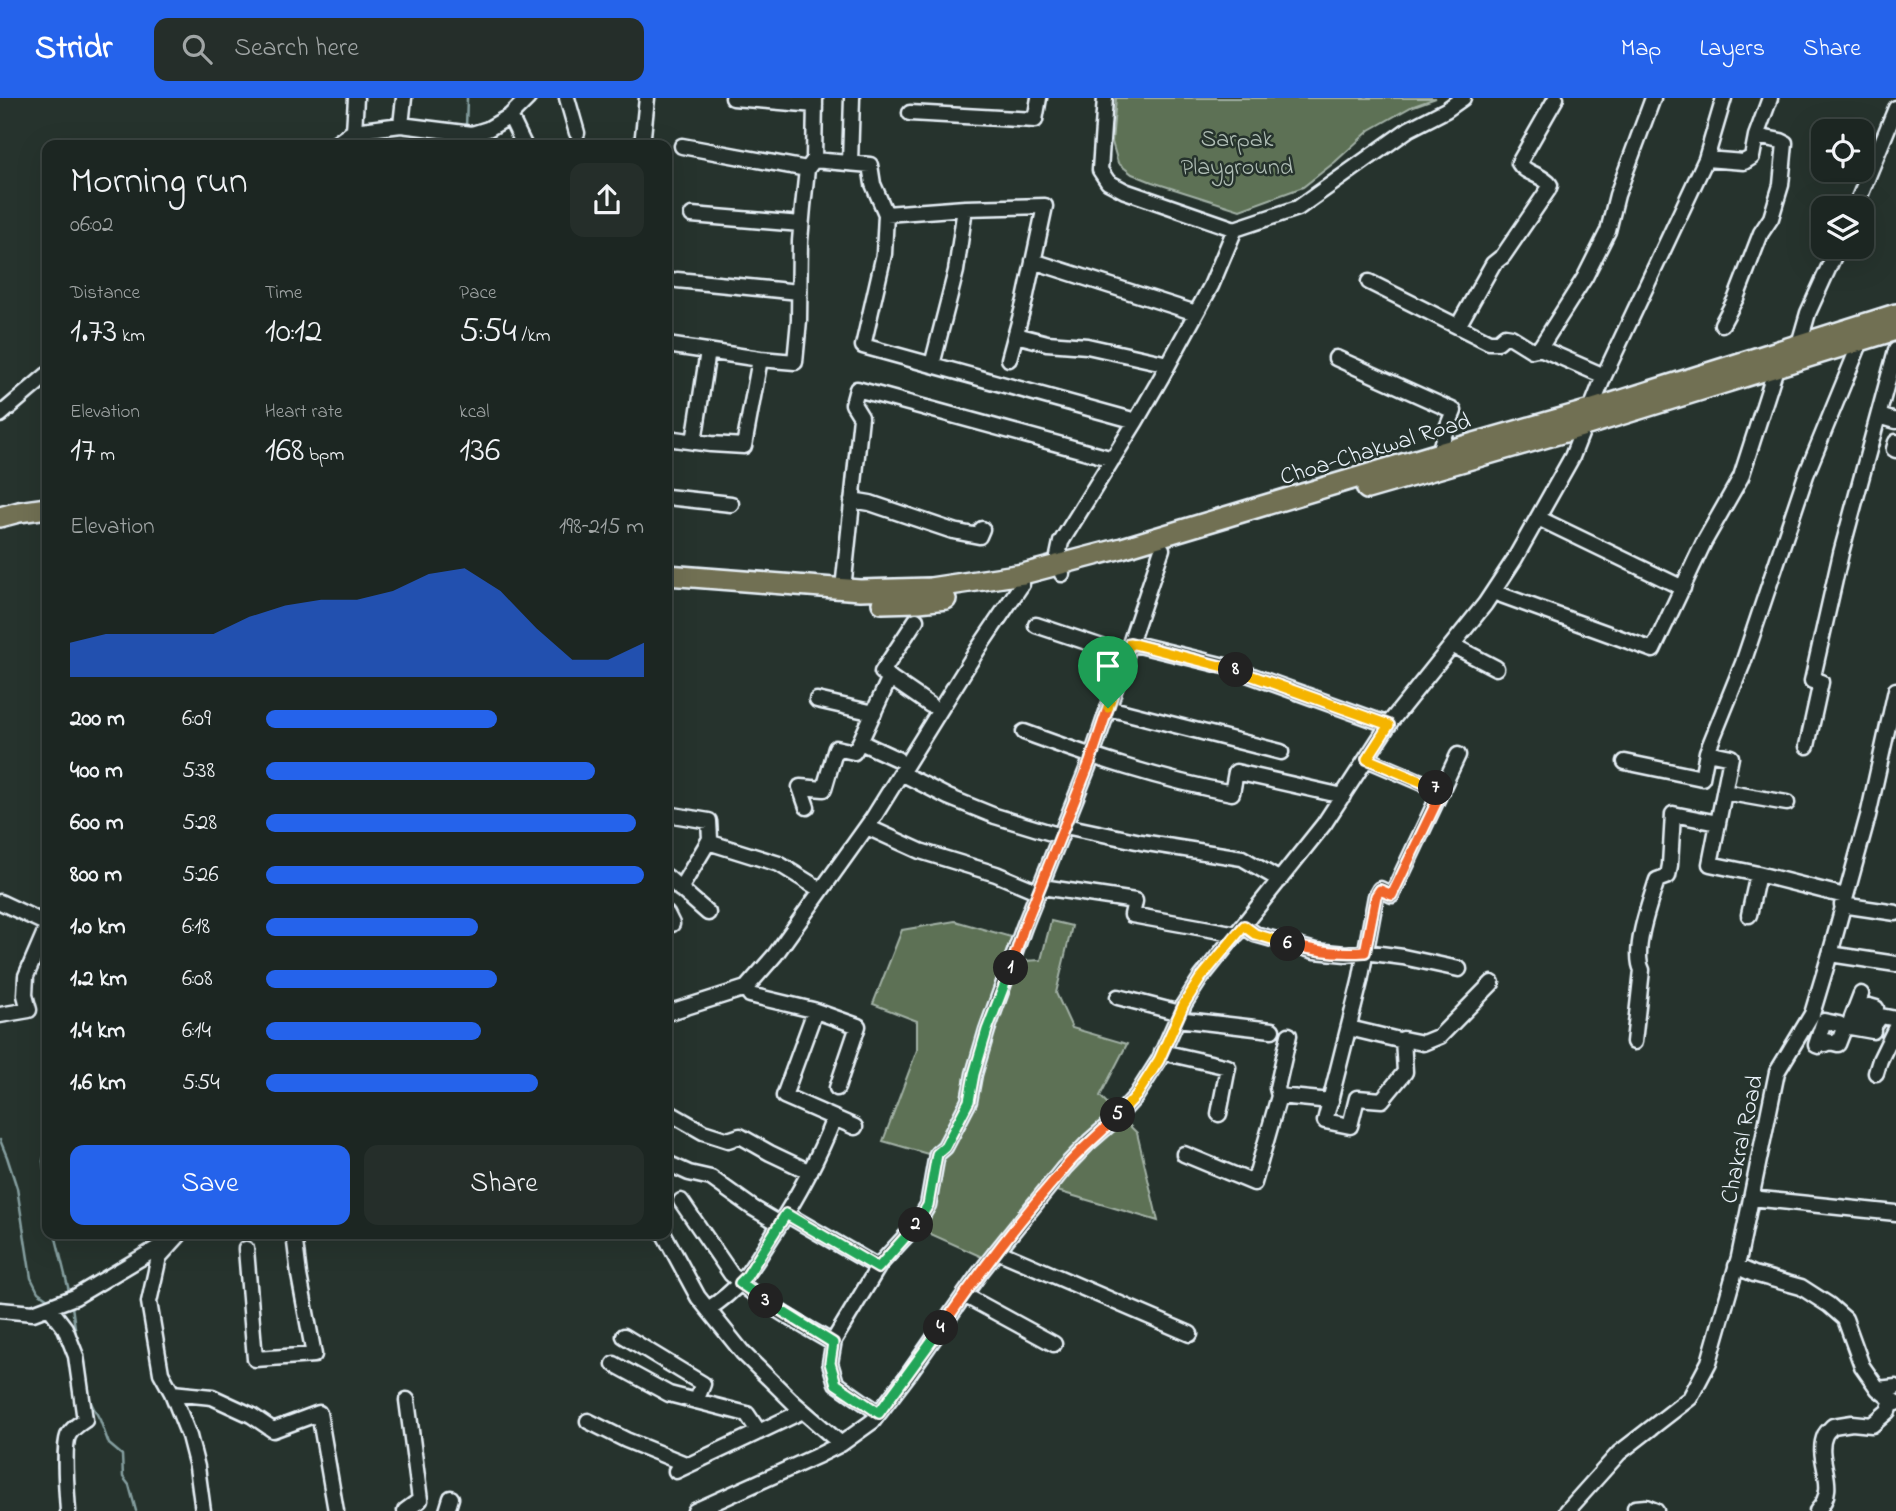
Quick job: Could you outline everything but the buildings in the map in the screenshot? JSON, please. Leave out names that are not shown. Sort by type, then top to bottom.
[{"type":"highway","name":"Choa-Chakwal Road","points":[[672,575],[851,589],[930,589],[1060,570],[1439,453],[1587,418],[1799,344],[1896,314]]},
{"type":"highway","points":[[672,584],[884,603],[954,598],[1022,584],[1060,570],[1162,549],[1587,418],[1776,368],[1896,330]]},
{"type":"highway","points":[[0,505],[17,499],[42,496]]},
{"type":"highway","points":[[0,517],[42,509]]},
{"type":"street","points":[[354,131],[356,98]]},
{"type":"street","points":[[401,125],[404,98]]},
{"type":"street","points":[[341,140],[354,131],[401,125],[466,133],[488,129],[510,116],[528,98]]},
{"type":"street","points":[[567,98],[577,133]]},
{"type":"street","points":[[643,140],[647,98]]},
{"type":"street","points":[[672,346],[796,362],[801,224],[811,165],[815,102],[733,98]]},
{"type":"street","points":[[850,163],[852,98]]},
{"type":"street","points":[[910,113],[1035,120],[1039,98]]},
{"type":"street","points":[[1105,98],[1100,170],[1108,182],[1125,191],[1235,229],[1298,208],[1409,128],[1446,110],[1463,98]]},
{"type":"street","points":[[1458,326],[1493,264],[1503,257],[1548,190],[1550,185],[1547,181],[1521,168],[1519,163],[1556,98]]},
{"type":"street","points":[[1540,348],[1586,277],[1608,231],[1617,195],[1653,98]]},
{"type":"street","points":[[695,1511],[841,1444],[873,1421],[997,1251],[1064,1168],[1136,1096],[1200,979],[1324,824],[1389,725],[1493,592],[1514,560],[1572,457],[1604,376],[1706,159],[1724,98]]},
{"type":"street","points":[[1706,159],[1744,162],[1749,160],[1770,98]]},
{"type":"street","points":[[1860,196],[1896,108]]},
{"type":"street","points":[[510,116],[522,140]]},
{"type":"street","points":[[1722,324],[1736,298],[1761,233],[1771,218],[1781,185],[1785,144],[1756,136]]},
{"type":"street","points":[[682,146],[811,165],[870,165],[873,184],[886,214],[884,254],[863,346],[1136,421]]},
{"type":"street","points":[[886,214],[1045,206],[1009,359]]},
{"type":"street","points":[[932,365],[956,271],[965,208]]},
{"type":"street","points":[[692,215],[801,224]]},
{"type":"street","points":[[1060,570],[1058,556],[1061,542],[1168,364],[1211,286],[1235,229]]},
{"type":"street","points":[[1799,344],[1808,313],[1833,259]]},
{"type":"street","points":[[1033,261],[1196,313]]},
{"type":"street","points":[[677,280],[799,292]]},
{"type":"street","points":[[1369,282],[1493,343],[1511,337],[1532,350],[1540,348],[1604,376]]},
{"type":"street","points":[[1016,335],[1046,343],[1087,346],[1168,364]]},
{"type":"street","points":[[1625,762],[1702,778],[1707,752],[1743,663],[1806,475],[1861,341]]},
{"type":"street","points":[[1807,746],[1821,682],[1812,681],[1841,553],[1896,350]]},
{"type":"street","points":[[694,442],[708,351]]},
{"type":"street","points":[[1336,358],[1454,411],[1439,453]]},
{"type":"street","points":[[672,439],[744,446],[760,359]]},
{"type":"street","points":[[1493,592],[1653,650],[1704,541],[1741,477],[1776,368]]},
{"type":"street","points":[[0,415],[42,379]]},
{"type":"street","points":[[851,589],[852,500],[861,416],[853,404],[857,389],[1113,459]]},
{"type":"street","points":[[1879,416],[1896,421]]},
{"type":"street","points":[[1896,442],[1896,450]]},
{"type":"street","points":[[672,497],[732,503]]},
{"type":"street","points":[[852,500],[870,503],[953,531],[979,536],[982,529]]},
{"type":"street","points":[[1538,518],[1682,588]]},
{"type":"street","points":[[879,1413],[836,1384],[830,1363],[833,1343],[878,1268],[917,1224],[928,1205],[937,1154],[945,1147],[969,1101],[987,1030],[1024,927],[1092,757],[1162,549]]},
{"type":"street","points":[[672,1011],[746,988],[775,955],[867,827],[899,766],[1022,584]]},
{"type":"street","points":[[916,620],[882,671],[930,705]]},
{"type":"street","points":[[1036,625],[1128,649],[1225,666],[1389,725]]},
{"type":"street","points":[[1452,645],[1496,668]]},
{"type":"street","points":[[807,807],[800,787],[824,789],[836,748],[854,752],[890,677]]},
{"type":"street","name":"Chakral Road","points":[[1567,1511],[1619,1454],[1690,1398],[1709,1362],[1736,1266],[1777,1072],[1812,1014],[1868,816],[1895,697]]},
{"type":"street","points":[[817,699],[874,713]]},
{"type":"street","points":[[1108,708],[1281,752]]},
{"type":"street","points":[[1024,732],[1151,775],[1232,793],[1236,772],[1343,796]]},
{"type":"street","points":[[860,742],[948,797],[995,816],[1063,831],[1242,858],[1280,880]]},
{"type":"street","points":[[1707,752],[1731,757],[1710,864],[1758,874],[1896,913]]},
{"type":"street","points":[[1404,1041],[1405,1072],[1381,1100],[1357,1098],[1350,1126],[1325,1121],[1360,982],[1376,896],[1380,890],[1392,895],[1458,755]]},
{"type":"street","points":[[1367,759],[1442,791]]},
{"type":"street","points":[[1724,792],[1787,803]]},
{"type":"street","points":[[1634,1042],[1642,970],[1638,963],[1643,930],[1657,880],[1668,876],[1673,814],[1718,823]]},
{"type":"street","points":[[672,817],[709,821],[710,839],[680,888]]},
{"type":"street","points":[[867,827],[920,851],[1040,890],[1135,901],[1132,915],[1240,930],[1315,951],[1346,954],[1365,952],[1459,968]]},
{"type":"street","points":[[708,842],[779,864],[821,890]]},
{"type":"street","points":[[1749,915],[1758,874]]},
{"type":"street","points":[[672,881],[708,913]]},
{"type":"street","points":[[0,902],[42,923]]},
{"type":"street","points":[[0,1015],[29,1010],[25,995],[26,976],[42,937]]},
{"type":"street","points":[[1830,954],[1896,964]]},
{"type":"street","points":[[1349,1028],[1423,1043],[1440,1036],[1492,983]]},
{"type":"street","points":[[746,988],[750,995],[815,1011],[858,1026],[837,1088]]},
{"type":"street","points":[[1861,994],[1851,1020],[1870,1024],[1876,1008],[1869,1006],[1883,1023],[1880,1060],[1876,1073]]},
{"type":"street","points":[[1118,997],[1179,1016],[1272,1030]]},
{"type":"street","points":[[815,1011],[784,1096],[855,1126]]},
{"type":"street","points":[[1812,1014],[1883,1023]]},
{"type":"street","points":[[1839,1024],[1824,1021],[1816,1045],[1825,1044],[1826,1041],[1838,1044],[1845,1026],[1873,1031],[1883,1023]]},
{"type":"street","points":[[1184,1154],[1254,1183],[1279,1096],[1277,1088],[1289,1035]]},
{"type":"street","points":[[1162,1052],[1228,1067],[1219,1114]]},
{"type":"street","points":[[1279,1096],[1331,1101]]},
{"type":"street","points":[[672,1114],[703,1132],[728,1140],[740,1136],[810,1172]]},
{"type":"street","points":[[708,1310],[728,1297],[747,1276],[810,1172],[834,1118]]},
{"type":"street","points":[[672,1165],[688,1173],[710,1178],[878,1268]]},
{"type":"street","points":[[1751,1198],[1896,1213]]},
{"type":"street","points":[[681,1201],[740,1283],[833,1343]]},
{"type":"street","points":[[0,1310],[33,1313],[75,1297],[172,1239]]},
{"type":"street","points":[[175,1239],[159,1256],[149,1302],[161,1373],[189,1436],[197,1467],[202,1511]]},
{"type":"street","points":[[246,1249],[255,1359],[314,1355],[295,1239]]},
{"type":"street","points":[[667,1239],[698,1297],[743,1353],[841,1444]]},
{"type":"street","points":[[997,1251],[1190,1334]]},
{"type":"street","points":[[1736,1266],[1801,1287],[1829,1305],[1845,1319],[1862,1366],[1878,1389],[1894,1396],[1888,1411],[1872,1425],[1852,1423],[1833,1426],[1825,1435],[1822,1458],[1827,1476],[1826,1495],[1817,1511]]},
{"type":"street","points":[[964,1295],[1054,1344]]},
{"type":"street","points":[[49,1307],[65,1328],[76,1356],[85,1420],[73,1429],[67,1438],[65,1482],[68,1511]]},
{"type":"street","points":[[624,1336],[703,1384],[696,1401]]},
{"type":"street","points":[[614,1364],[669,1394],[747,1414],[759,1432]]},
{"type":"street","points":[[172,1394],[212,1397],[251,1415],[273,1430],[319,1413],[335,1511]]},
{"type":"street","points":[[405,1511],[420,1500],[407,1401]]},
{"type":"street","points":[[588,1421],[682,1468],[803,1411]]},
{"type":"street","points":[[1634,1508],[1646,1507],[1656,1511]]},
{"type":"green space","name":"Sarpak Playground","points":[[1116,98],[1436,98],[1411,107],[1370,130],[1303,187],[1240,210],[1152,182],[1132,174],[1118,163],[1112,142]]},
{"type":"green space","points":[[955,921],[1011,937],[1023,961],[1041,960],[1051,921],[1072,926],[1056,993],[1072,1028],[1127,1044],[1100,1096],[1137,1133],[1158,1221],[1054,1190],[1044,1183],[982,1257],[924,1231],[935,1156],[883,1141],[917,1050],[917,1021],[873,1004],[902,930]]},
{"type":"waterway","points":[[466,128],[467,98]]},
{"type":"waterway","points":[[0,1140],[17,1188],[31,1278],[38,1292],[48,1299]]},
{"type":"waterway","points":[[56,1239],[69,1291]]},
{"type":"waterway","points":[[72,1306],[86,1375]]},
{"type":"waterway","points":[[89,1399],[109,1444],[122,1455],[123,1477],[129,1485],[136,1511]]},
{"type":"route","points":[[1130,643],[1225,666],[1389,725],[1367,759],[1442,791],[1392,895],[1380,890],[1376,896],[1365,952],[1346,954],[1315,951],[1255,934],[1244,926],[1200,979],[1184,1004],[1159,1060],[1136,1096],[1064,1168],[979,1274],[879,1413],[836,1384],[830,1363],[833,1343],[740,1283],[786,1214],[878,1268],[917,1224],[928,1205],[937,1154],[945,1147],[969,1101],[987,1030],[1024,927],[1090,762],[1108,708],[1130,643]]}]
